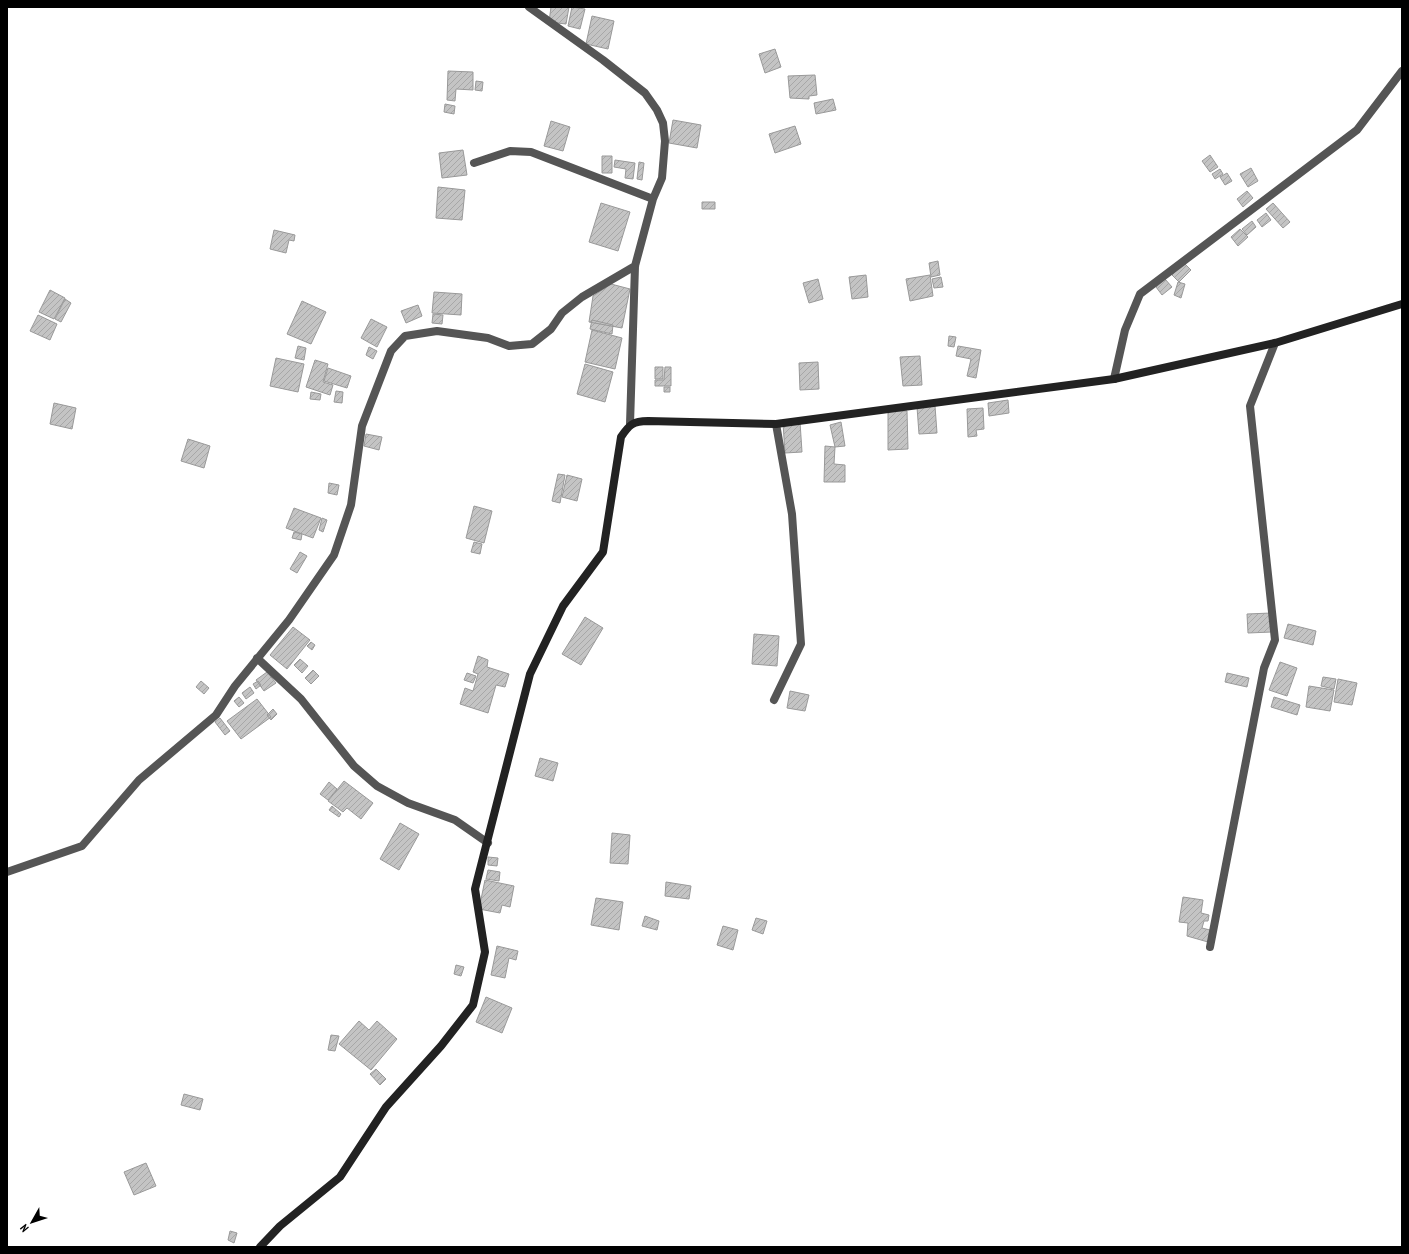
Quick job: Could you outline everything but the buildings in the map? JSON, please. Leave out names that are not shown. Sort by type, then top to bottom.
[{"type":"street","points":[[530,7],[603,60],[645,93],[657,110],[663,123],[665,141],[662,178],[654,199],[635,266],[630,424]]},
{"type":"street","points":[[1114,379],[1125,330],[1140,294],[1357,130],[1402,71]]},
{"type":"street","points":[[474,163],[510,151],[532,152],[654,199]]},
{"type":"street","points":[[7,872],[82,846],[139,780],[216,715],[235,686],[289,620],[334,554],[351,505],[362,426],[391,350],[405,336],[437,331],[488,338],[509,346],[532,344],[551,329],[562,313],[582,297],[635,266]]},
{"type":"street","points":[[260,1247],[280,1226],[340,1177],[386,1107],[441,1046],[473,1005],[485,952],[475,889],[530,674],[563,606],[603,552],[621,437],[630,424],[637,421],[648,421],[776,424],[1114,379],[1275,343],[1402,304]]},
{"type":"street","points":[[1210,947],[1264,668],[1275,640],[1250,406],[1275,343]]},
{"type":"street","points":[[774,700],[801,644],[792,514],[776,424]]},
{"type":"street","points":[[257,658],[301,699],[354,766],[377,786],[408,803],[455,820],[488,843]]}]
